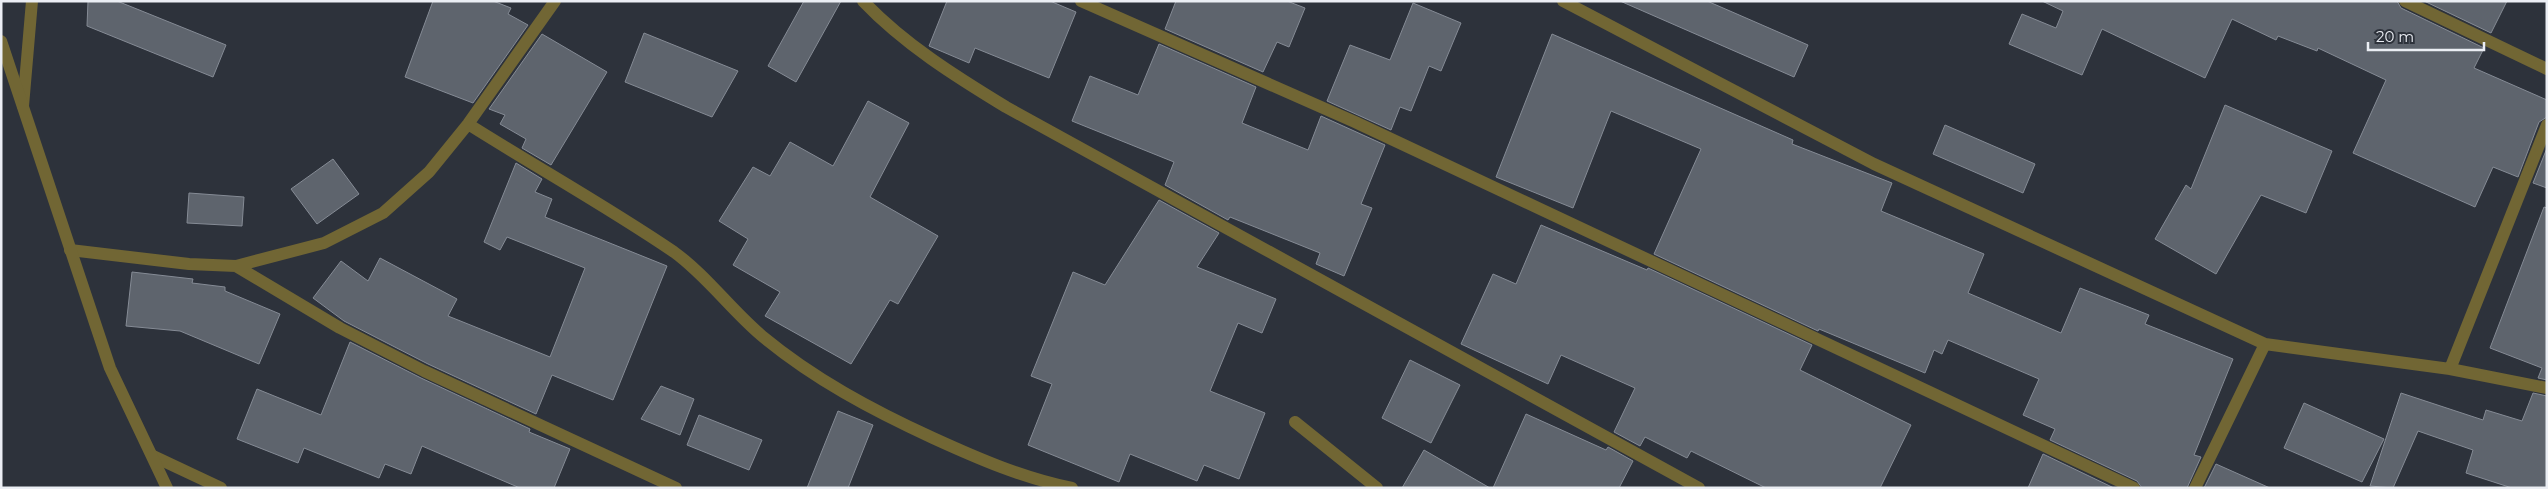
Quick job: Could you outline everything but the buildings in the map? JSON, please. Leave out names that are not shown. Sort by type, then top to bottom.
[{"type":"street","points":[[23,106],[32,1]]},
{"type":"street","points":[[70,250],[189,264],[236,266],[324,243],[383,213],[429,172],[468,124],[555,1]]},
{"type":"street","points":[[863,1],[943,69],[1006,107],[1699,488]]},
{"type":"street","points":[[1081,1],[1355,122],[2134,488]]},
{"type":"street","points":[[1563,1],[1874,164],[2265,344],[2450,369],[2547,388]]},
{"type":"street","points":[[2406,1],[2547,69]]},
{"type":"street","points":[[1,41],[110,368],[167,488]]},
{"type":"street","points":[[468,124],[675,253],[712,285],[760,335],[817,378],[889,418],[987,463],[1039,481],[1072,488]]},
{"type":"street","points":[[2450,369],[2547,125]]},
{"type":"street","points":[[236,266],[349,333],[424,371],[676,488]]},
{"type":"street","points":[[2195,488],[2265,344]]},
{"type":"street","points":[[1295,422],[1378,488]]},
{"type":"street","points":[[152,456],[221,488]]}]
